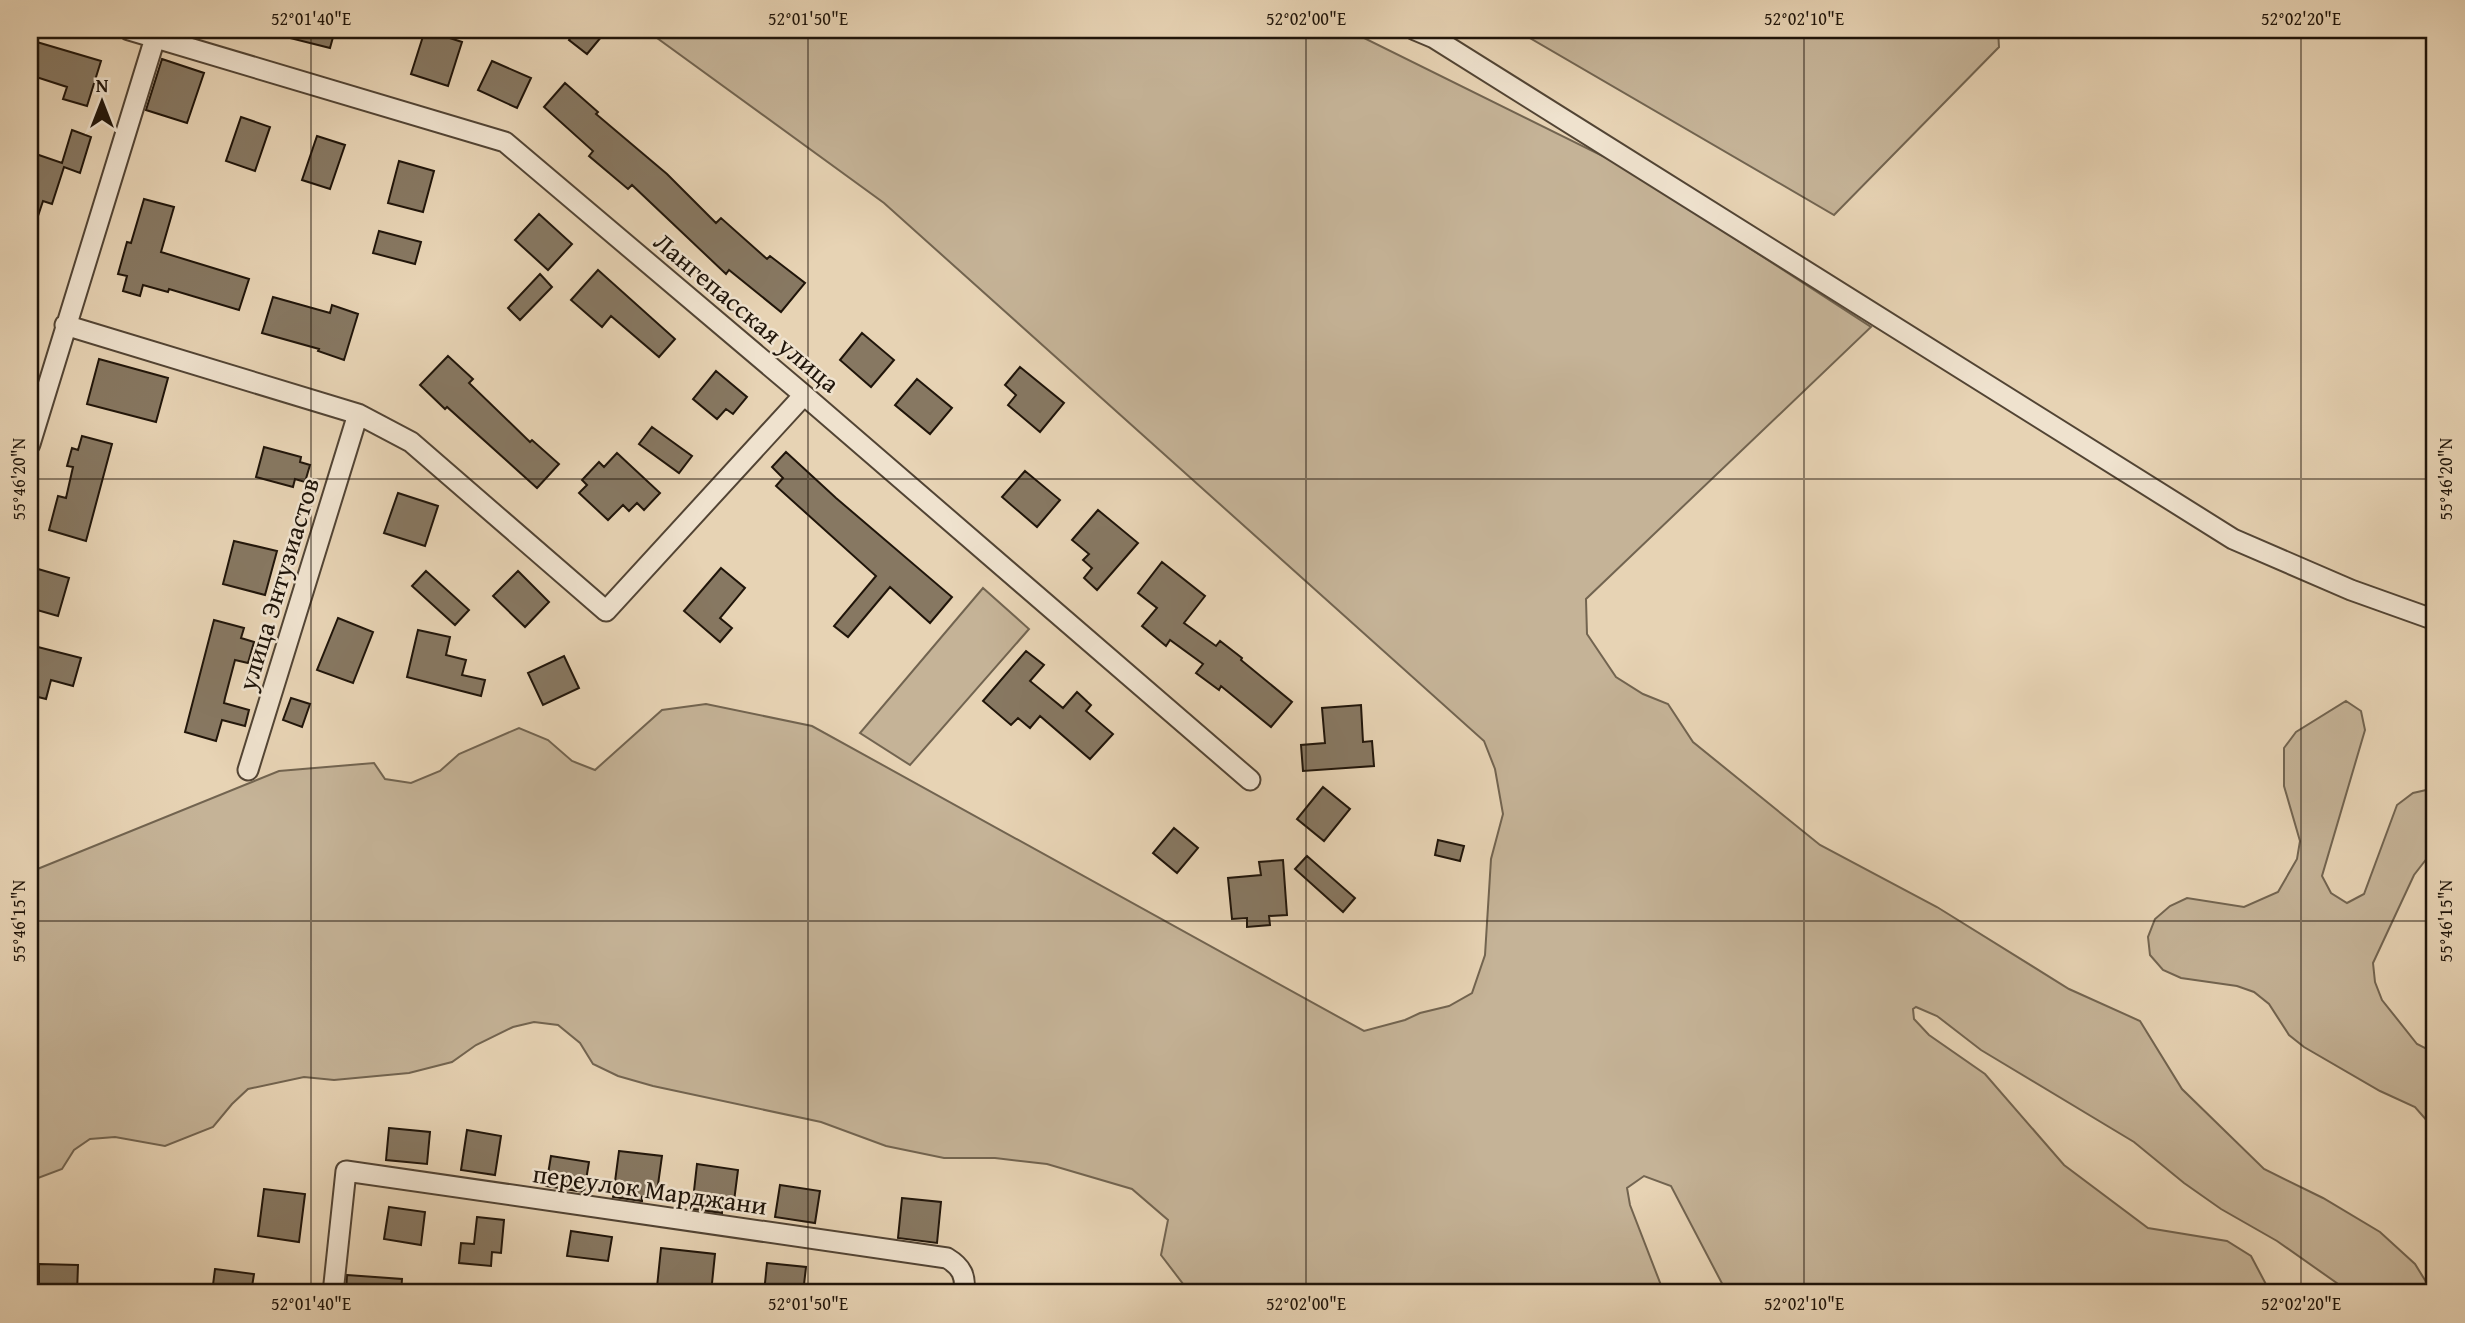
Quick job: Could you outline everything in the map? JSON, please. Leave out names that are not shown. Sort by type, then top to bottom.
[{"type":"street","name":"Лангепасская улица","points":[[129,30],[505,142],[804,395],[1250,780]]},
{"type":"street","points":[[1415,30],[1434,38],[2233,539],[2351,590],[2435,620]]},
{"type":"street","points":[[30,444],[155,38]]},
{"type":"street","points":[[65,325],[358,414],[411,442],[606,611],[804,395]]},
{"type":"street","name":"улица Энтузиастов","points":[[248,770],[358,414]]},
{"type":"street","name":"переулок Марджани","points":[[333,1293],[346,1171],[947,1258],[959,1265],[964,1276],[964,1293]]},
{"type":"shaded area","points":[[646,30],[1348,30],[1623,166],[1871,327],[1586,599],[1587,634],[1616,677],[1643,694],[1668,704],[1693,742],[1820,845],[1937,907],[2069,989],[2140,1021],[2182,1089],[2264,1169],[2323,1198],[2380,1232],[2415,1264],[2433,1293],[2351,1293],[2277,1241],[2221,1209],[2134,1142],[1981,1050],[1937,1016],[1916,1007],[1913,1009],[1914,1019],[1929,1035],[1985,1074],[2064,1165],[2148,1228],[2227,1241],[2251,1256],[2269,1290],[2274,1293],[1727,1293],[1671,1186],[1644,1176],[1627,1188],[1630,1205],[1664,1293],[1190,1293],[1161,1255],[1168,1220],[1132,1189],[1047,1164],[995,1158],[944,1158],[886,1146],[821,1122],[653,1086],[618,1076],[593,1064],[580,1043],[558,1025],[534,1022],[513,1027],[476,1045],[452,1062],[409,1073],[334,1080],[304,1077],[248,1089],[213,1127],[165,1146],[115,1137],[90,1139],[74,1150],[62,1169],[30,1181],[30,872],[279,771],[374,763],[385,779],[411,783],[440,771],[459,754],[519,728],[548,740],[572,761],[595,770],[662,710],[706,704],[812,726],[1364,1031],[1449,1006],[1472,993],[1485,955],[1491,859],[1503,814],[1495,769],[1484,741],[884,203]]},
{"type":"shaded area","points":[[1516,30],[1998,30],[1999,47],[1834,215]]},
{"type":"shaded area","points":[[983,588],[1029,629],[910,765],[860,733]]},
{"type":"shaded area","points":[[2346,701],[2361,711],[2365,730],[2322,876],[2331,893],[2347,903],[2364,894],[2397,805],[2413,793],[2435,788],[2435,848],[2414,875],[2373,963],[2375,982],[2382,1000],[2417,1044],[2435,1053],[2435,1181],[2429,1123],[2415,1107],[2380,1091],[2304,1047],[2289,1035],[2269,1004],[2254,992],[2237,986],[2181,978],[2163,970],[2150,955],[2148,937],[2155,919],[2170,906],[2187,898],[2244,907],[2278,892],[2297,859],[2300,841],[2284,786],[2284,748],[2296,732]]},
{"type":"building","points":[[278,30],[335,30],[330,48],[278,35]]},
{"type":"building","points":[[425,30],[462,42],[448,86],[411,74]]},
{"type":"building","points":[[577,30],[607,30],[587,54],[569,40]]},
{"type":"building","points":[[30,40],[101,61],[87,106],[63,99],[67,87],[30,75]]},
{"type":"building","points":[[162,59],[204,73],[187,123],[146,110]]},
{"type":"building","points":[[492,61],[531,78],[517,108],[478,90]]},
{"type":"building","points":[[565,83],[598,112],[596,114],[667,174],[716,223],[721,218],[767,259],[770,256],[805,283],[781,312],[729,270],[726,274],[632,185],[628,189],[589,156],[593,151],[544,107]]},
{"type":"building","points":[[241,117],[270,127],[255,171],[226,161]]},
{"type":"building","points":[[72,130],[91,137],[80,173],[64,167],[52,204],[43,201],[33,231],[30,231],[30,152],[62,163]]},
{"type":"building","points":[[317,136],[345,145],[330,189],[302,180]]},
{"type":"building","points":[[399,161],[434,171],[423,212],[388,203]]},
{"type":"building","points":[[144,199],[174,207],[161,252],[249,279],[239,310],[169,289],[168,292],[143,285],[140,296],[123,291],[127,276],[118,274],[127,242],[131,243]]},
{"type":"building","points":[[539,214],[572,244],[548,270],[515,240]]},
{"type":"building","points":[[379,231],[421,242],[415,264],[373,253]]},
{"type":"building","points":[[598,270],[675,339],[659,357],[611,316],[602,327],[571,300]]},
{"type":"building","points":[[540,274],[552,287],[520,320],[508,308]]},
{"type":"building","points":[[273,297],[330,313],[332,305],[358,314],[344,360],[318,351],[319,349],[262,333]]},
{"type":"building","points":[[862,333],[894,360],[871,387],[840,360]]},
{"type":"building","points":[[448,356],[473,379],[469,383],[530,442],[532,440],[559,464],[537,488],[420,385]]},
{"type":"building","points":[[99,359],[168,378],[156,422],[87,404]]},
{"type":"building","points":[[1020,367],[1064,403],[1040,432],[1008,405],[1016,395],[1005,385]]},
{"type":"building","points":[[716,371],[747,397],[733,414],[726,409],[717,419],[693,399]]},
{"type":"building","points":[[917,379],[952,408],[930,434],[895,405]]},
{"type":"building","points":[[652,427],[692,456],[679,473],[639,444]]},
{"type":"building","points":[[82,436],[112,444],[86,541],[49,530],[58,496],[66,498],[73,467],[67,466],[72,448],[78,450]]},
{"type":"building","points":[[264,447],[301,457],[300,462],[310,465],[305,482],[295,479],[293,487],[256,477]]},
{"type":"building","points":[[786,452],[952,597],[930,623],[890,587],[848,637],[834,626],[876,576],[776,486],[783,478],[772,467]]},
{"type":"building","points":[[617,453],[660,493],[644,510],[637,503],[629,511],[623,505],[608,520],[579,493],[587,485],[582,480],[599,462],[604,467]]},
{"type":"building","points":[[1025,471],[1060,500],[1037,527],[1002,497]]},
{"type":"building","points":[[398,493],[438,506],[425,546],[384,533]]},
{"type":"building","points":[[1098,510],[1138,543],[1097,590],[1084,578],[1092,568],[1083,560],[1089,554],[1072,540]]},
{"type":"building","points":[[234,541],[277,551],[265,595],[223,584]]},
{"type":"building","points":[[1162,562],[1205,596],[1184,623],[1216,646],[1220,641],[1292,702],[1271,727],[1221,686],[1219,690],[1196,673],[1203,664],[1170,640],[1166,646],[1142,626],[1157,608],[1138,593]]},
{"type":"building","points":[[721,568],[745,588],[720,618],[732,628],[720,642],[684,611]]},
{"type":"building","points":[[38,569],[69,578],[58,616],[30,608],[30,597]]},
{"type":"building","points":[[426,571],[469,610],[455,625],[412,586]]},
{"type":"building","points":[[518,571],[549,602],[525,627],[493,596]]},
{"type":"building","points":[[338,618],[373,632],[353,683],[317,670]]},
{"type":"building","points":[[214,620],[244,628],[241,638],[254,642],[248,663],[235,660],[224,703],[249,710],[245,726],[222,720],[216,741],[185,732]]},
{"type":"building","points":[[418,630],[450,637],[446,655],[466,660],[462,675],[485,680],[481,696],[407,677]]},
{"type":"building","points":[[30,645],[81,658],[73,686],[51,680],[46,699],[30,695]]},
{"type":"building","points":[[1026,651],[1044,665],[1030,681],[1063,708],[1077,692],[1091,705],[1086,711],[1113,734],[1090,759],[1040,716],[1030,728],[1018,718],[1011,725],[983,701]]},
{"type":"building","points":[[564,656],[579,688],[543,705],[528,673]]},
{"type":"building","points":[[291,698],[310,704],[302,727],[283,720]]},
{"type":"building","points":[[1361,705],[1363,742],[1372,741],[1374,766],[1303,771],[1301,745],[1325,743],[1322,708]]},
{"type":"building","points":[[1323,787],[1350,809],[1324,841],[1297,819]]},
{"type":"building","points":[[1174,828],[1198,848],[1177,873],[1153,853]]},
{"type":"building","points":[[1438,840],[1464,846],[1460,861],[1435,855]]},
{"type":"building","points":[[1307,856],[1355,898],[1343,912],[1295,869]]},
{"type":"building","points":[[1283,860],[1287,915],[1269,916],[1270,925],[1247,927],[1247,918],[1232,919],[1228,878],[1261,875],[1259,862]]},
{"type":"building","points":[[389,1128],[430,1132],[427,1164],[386,1160]]},
{"type":"building","points":[[467,1130],[501,1136],[495,1175],[461,1170]]},
{"type":"building","points":[[619,1151],[662,1156],[656,1199],[642,1197],[642,1201],[613,1197]]},
{"type":"building","points":[[551,1156],[589,1162],[584,1192],[546,1186]]},
{"type":"building","points":[[697,1164],[738,1170],[733,1209],[722,1207],[722,1213],[692,1209]]},
{"type":"building","points":[[780,1185],[820,1191],[815,1223],[775,1217]]},
{"type":"building","points":[[264,1189],[305,1194],[299,1242],[258,1236]]},
{"type":"building","points":[[902,1198],[941,1202],[937,1243],[898,1238]]},
{"type":"building","points":[[389,1207],[425,1212],[421,1245],[384,1239]]},
{"type":"building","points":[[477,1217],[504,1220],[501,1253],[492,1252],[491,1266],[459,1263],[461,1243],[474,1244]]},
{"type":"building","points":[[571,1231],[612,1237],[608,1261],[567,1256]]},
{"type":"building","points":[[661,1248],[715,1254],[711,1293],[657,1287]]},
{"type":"building","points":[[767,1263],[806,1267],[803,1293],[764,1293]]},
{"type":"building","points":[[39,1264],[78,1265],[77,1293],[39,1293]]},
{"type":"building","points":[[215,1269],[254,1274],[251,1293],[212,1293]]},
{"type":"building","points":[[347,1275],[402,1279],[401,1293],[346,1293]]}]
